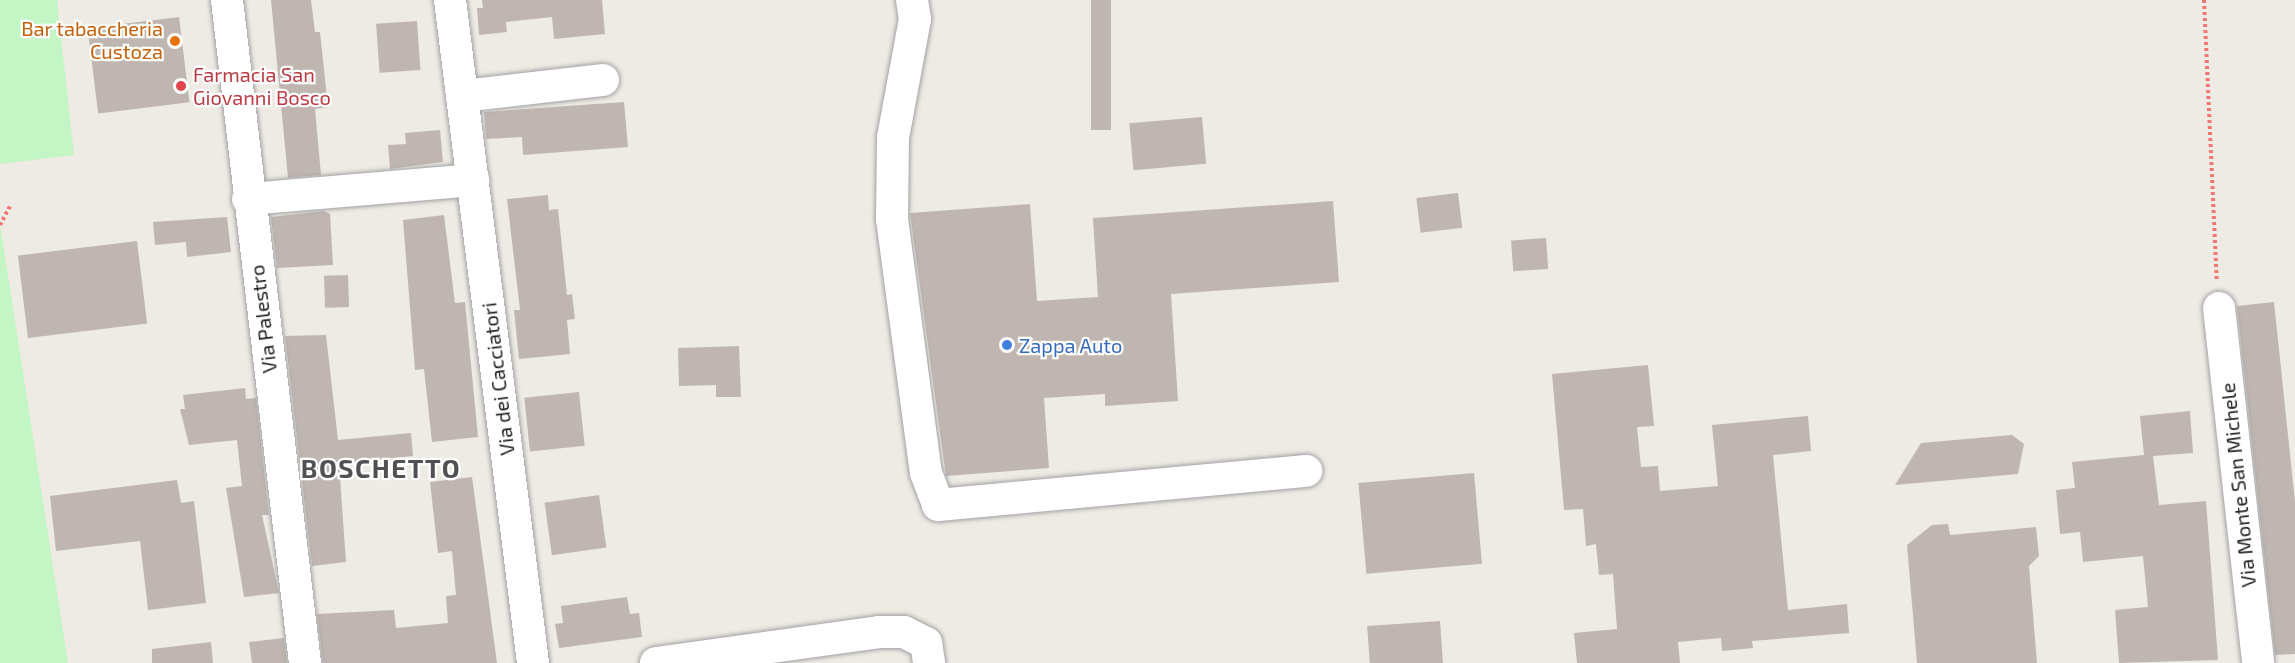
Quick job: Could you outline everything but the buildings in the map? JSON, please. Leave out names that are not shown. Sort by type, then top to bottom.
[{"type":"street","name":"Via Palestro","points":[[227,0],[249,154],[248,199],[305,663]]},
{"type":"street","name":"Via dei Cacciatori","points":[[450,0],[533,663]]},
{"type":"street","points":[[912,0],[915,19],[893,138],[892,219],[926,474],[938,505],[1306,471]]},
{"type":"street","points":[[462,96],[603,80]]},
{"type":"street","points":[[248,199],[473,180]]},
{"type":"street","name":"Via Monte San Michele","points":[[2219,308],[2258,663]]},
{"type":"street","points":[[656,663],[904,632],[926,643],[929,663]]},
{"type":"path","points":[[2204,0],[2219,308]]},
{"type":"path","points":[[0,225],[11,204]]},
{"type":"green space","points":[[0,0],[57,0],[74,155],[0,164]]},
{"type":"green space","points":[[0,224],[68,663],[0,663]]},
{"type":"place","name":"Bar tabaccheria Custoza","points":[[175,41]]},
{"type":"place","name":"Farmacia San Giovanni Bosco","points":[[181,86]]},
{"type":"place","name":"Zappa Auto","points":[[1007,345]]},
{"type":"district","name":"BOSCHETTO","points":[[381,468]]}]
